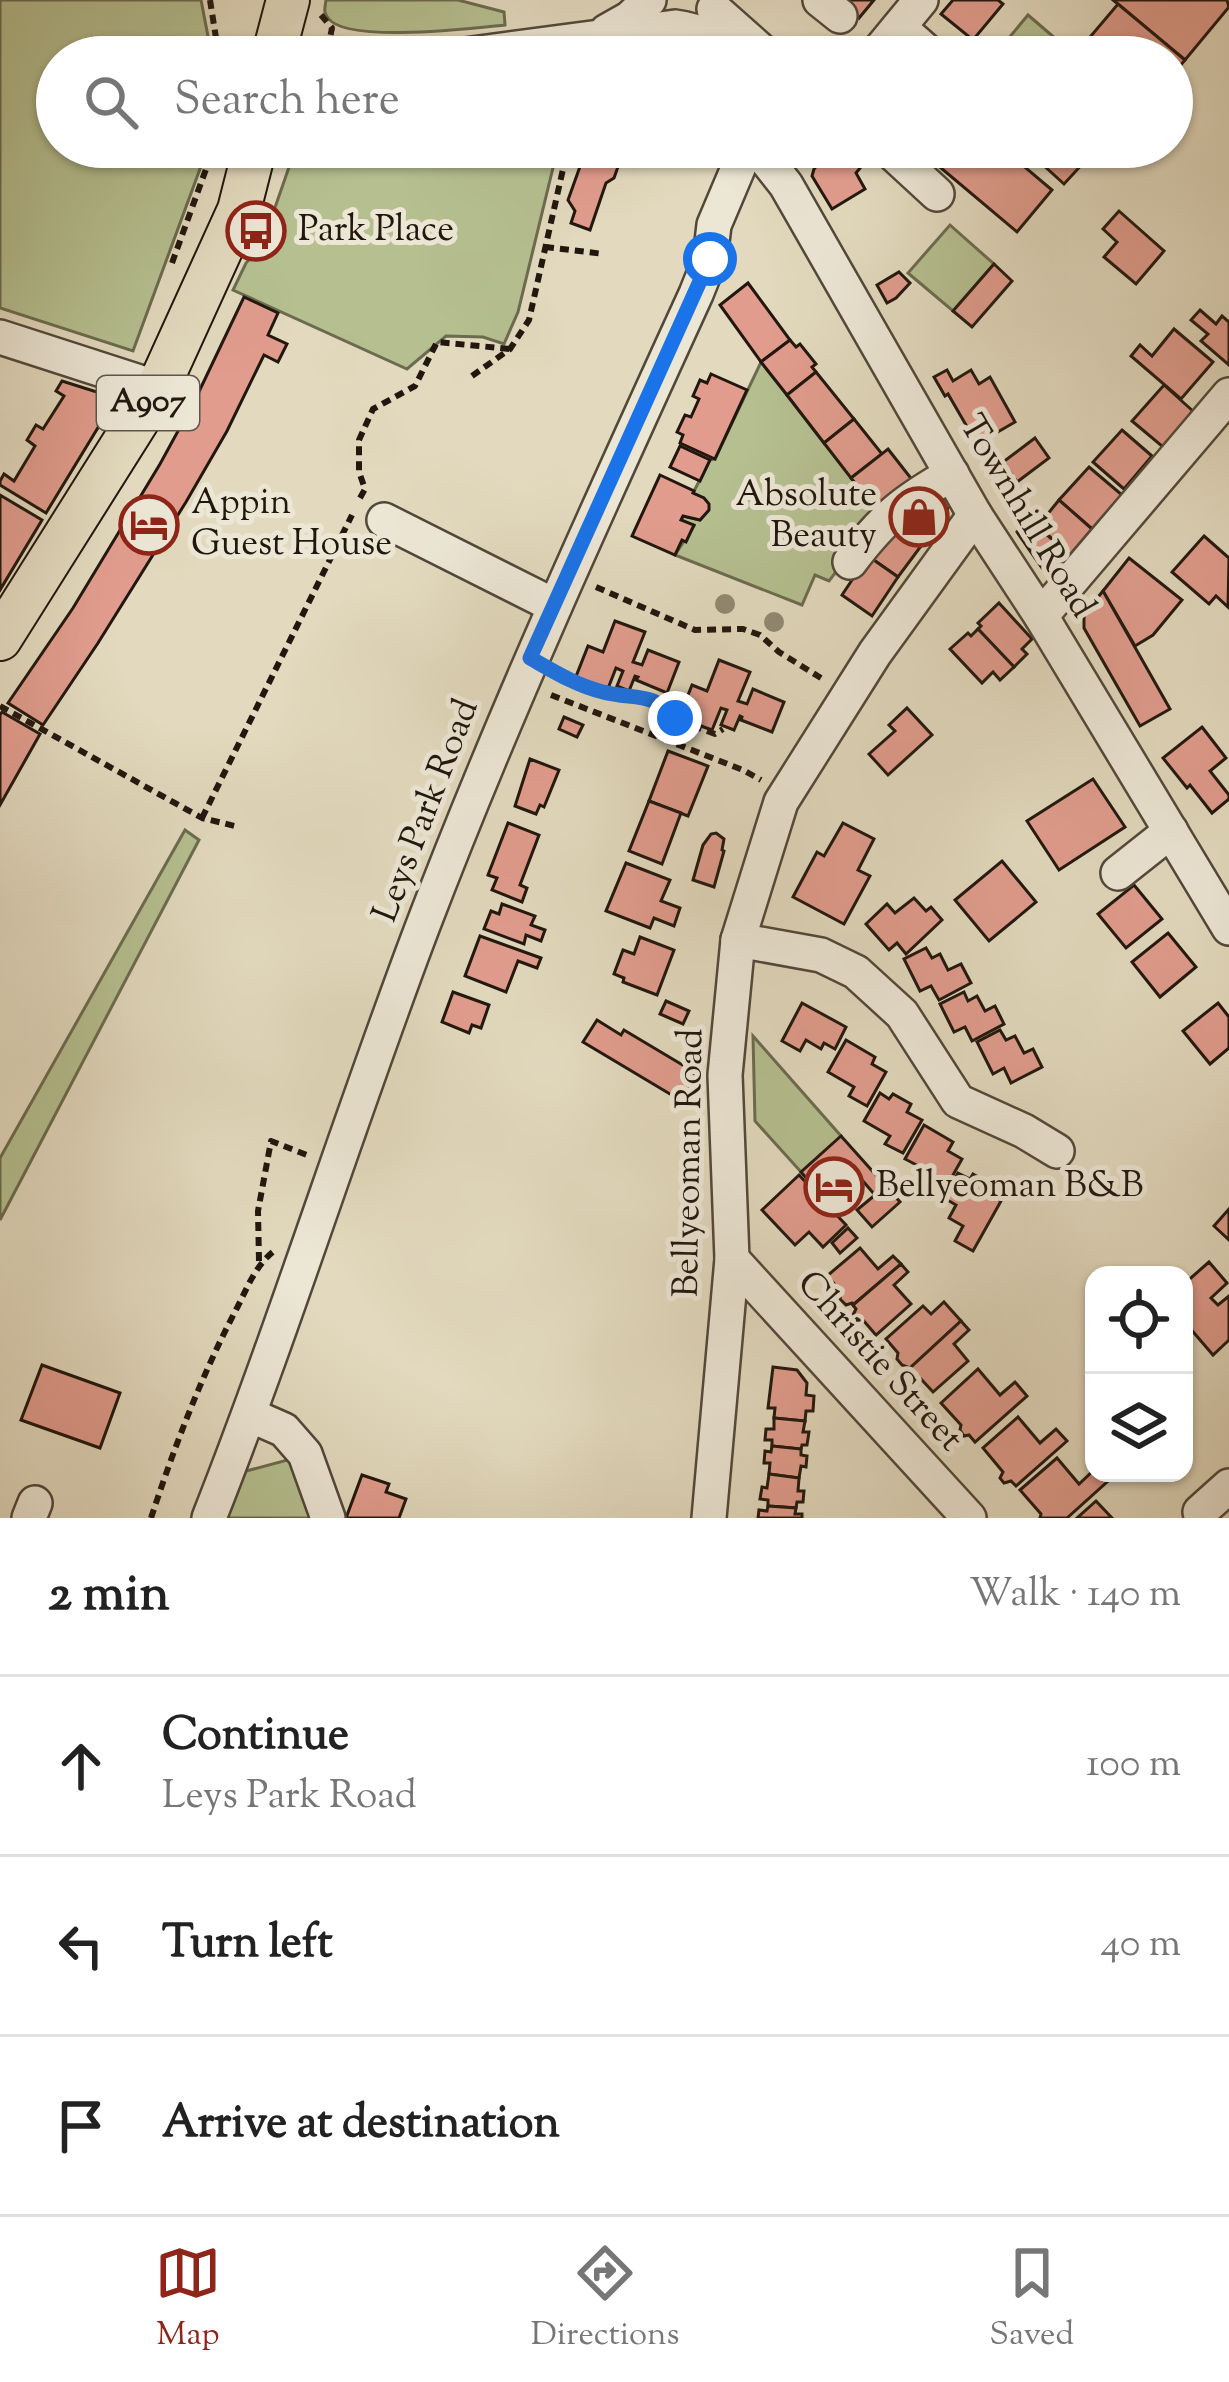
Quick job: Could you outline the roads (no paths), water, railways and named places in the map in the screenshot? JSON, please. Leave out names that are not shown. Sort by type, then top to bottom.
[{"type":"main road","points":[[269,0],[271,36]]},
{"type":"main road","points":[[278,36],[289,0]]},
{"type":"main road","name":"A907","points":[[0,639],[158,388],[239,210],[250,168]]},
{"type":"street","points":[[594,36],[630,18],[649,0]]},
{"type":"street","points":[[892,36],[920,0]]},
{"type":"street","points":[[711,4],[724,36]]},
{"type":"street","points":[[711,4],[745,36]]},
{"type":"street","points":[[605,36],[675,27],[705,36]]},
{"type":"street","points":[[899,27],[909,36]]},
{"type":"street","name":"Leys Park Road","points":[[209,1518],[250,1415],[421,930],[525,671],[696,294],[710,259],[714,225],[742,168]]},
{"type":"street","name":"Townhill Road","points":[[771,168],[787,185],[975,515],[1229,928]]},
{"type":"street","points":[[909,168],[937,194]]},
{"type":"street","points":[[0,337],[158,388]]},
{"type":"street","points":[[1041,616],[1226,404]]},
{"type":"street","points":[[850,562],[878,526],[914,496],[952,474]]},
{"type":"street","name":"Bellyeoman Road","points":[[709,1518],[732,1258],[725,1075],[738,940],[781,802],[875,653],[975,515]]},
{"type":"street","points":[[384,520],[562,590]]},
{"type":"street","points":[[1118,873],[1171,831]]},
{"type":"street","points":[[738,940],[821,955],[856,972],[902,1014],[958,1101],[1057,1151]]},
{"type":"street","name":"Christie Street","points":[[732,1258],[969,1518]]},
{"type":"street","points":[[250,1415],[284,1430],[305,1454],[328,1518]]},
{"type":"street","points":[[1200,1512],[1229,1486]]},
{"type":"place","name":"Park Place","points":[[256,231]]},
{"type":"place","name":"Absolute Beauty","points":[[919,517]]},
{"type":"place","name":"Appin Guest House","points":[[149,525]]},
{"type":"place","name":"Bellyeoman B&B","points":[[834,1187]]}]
